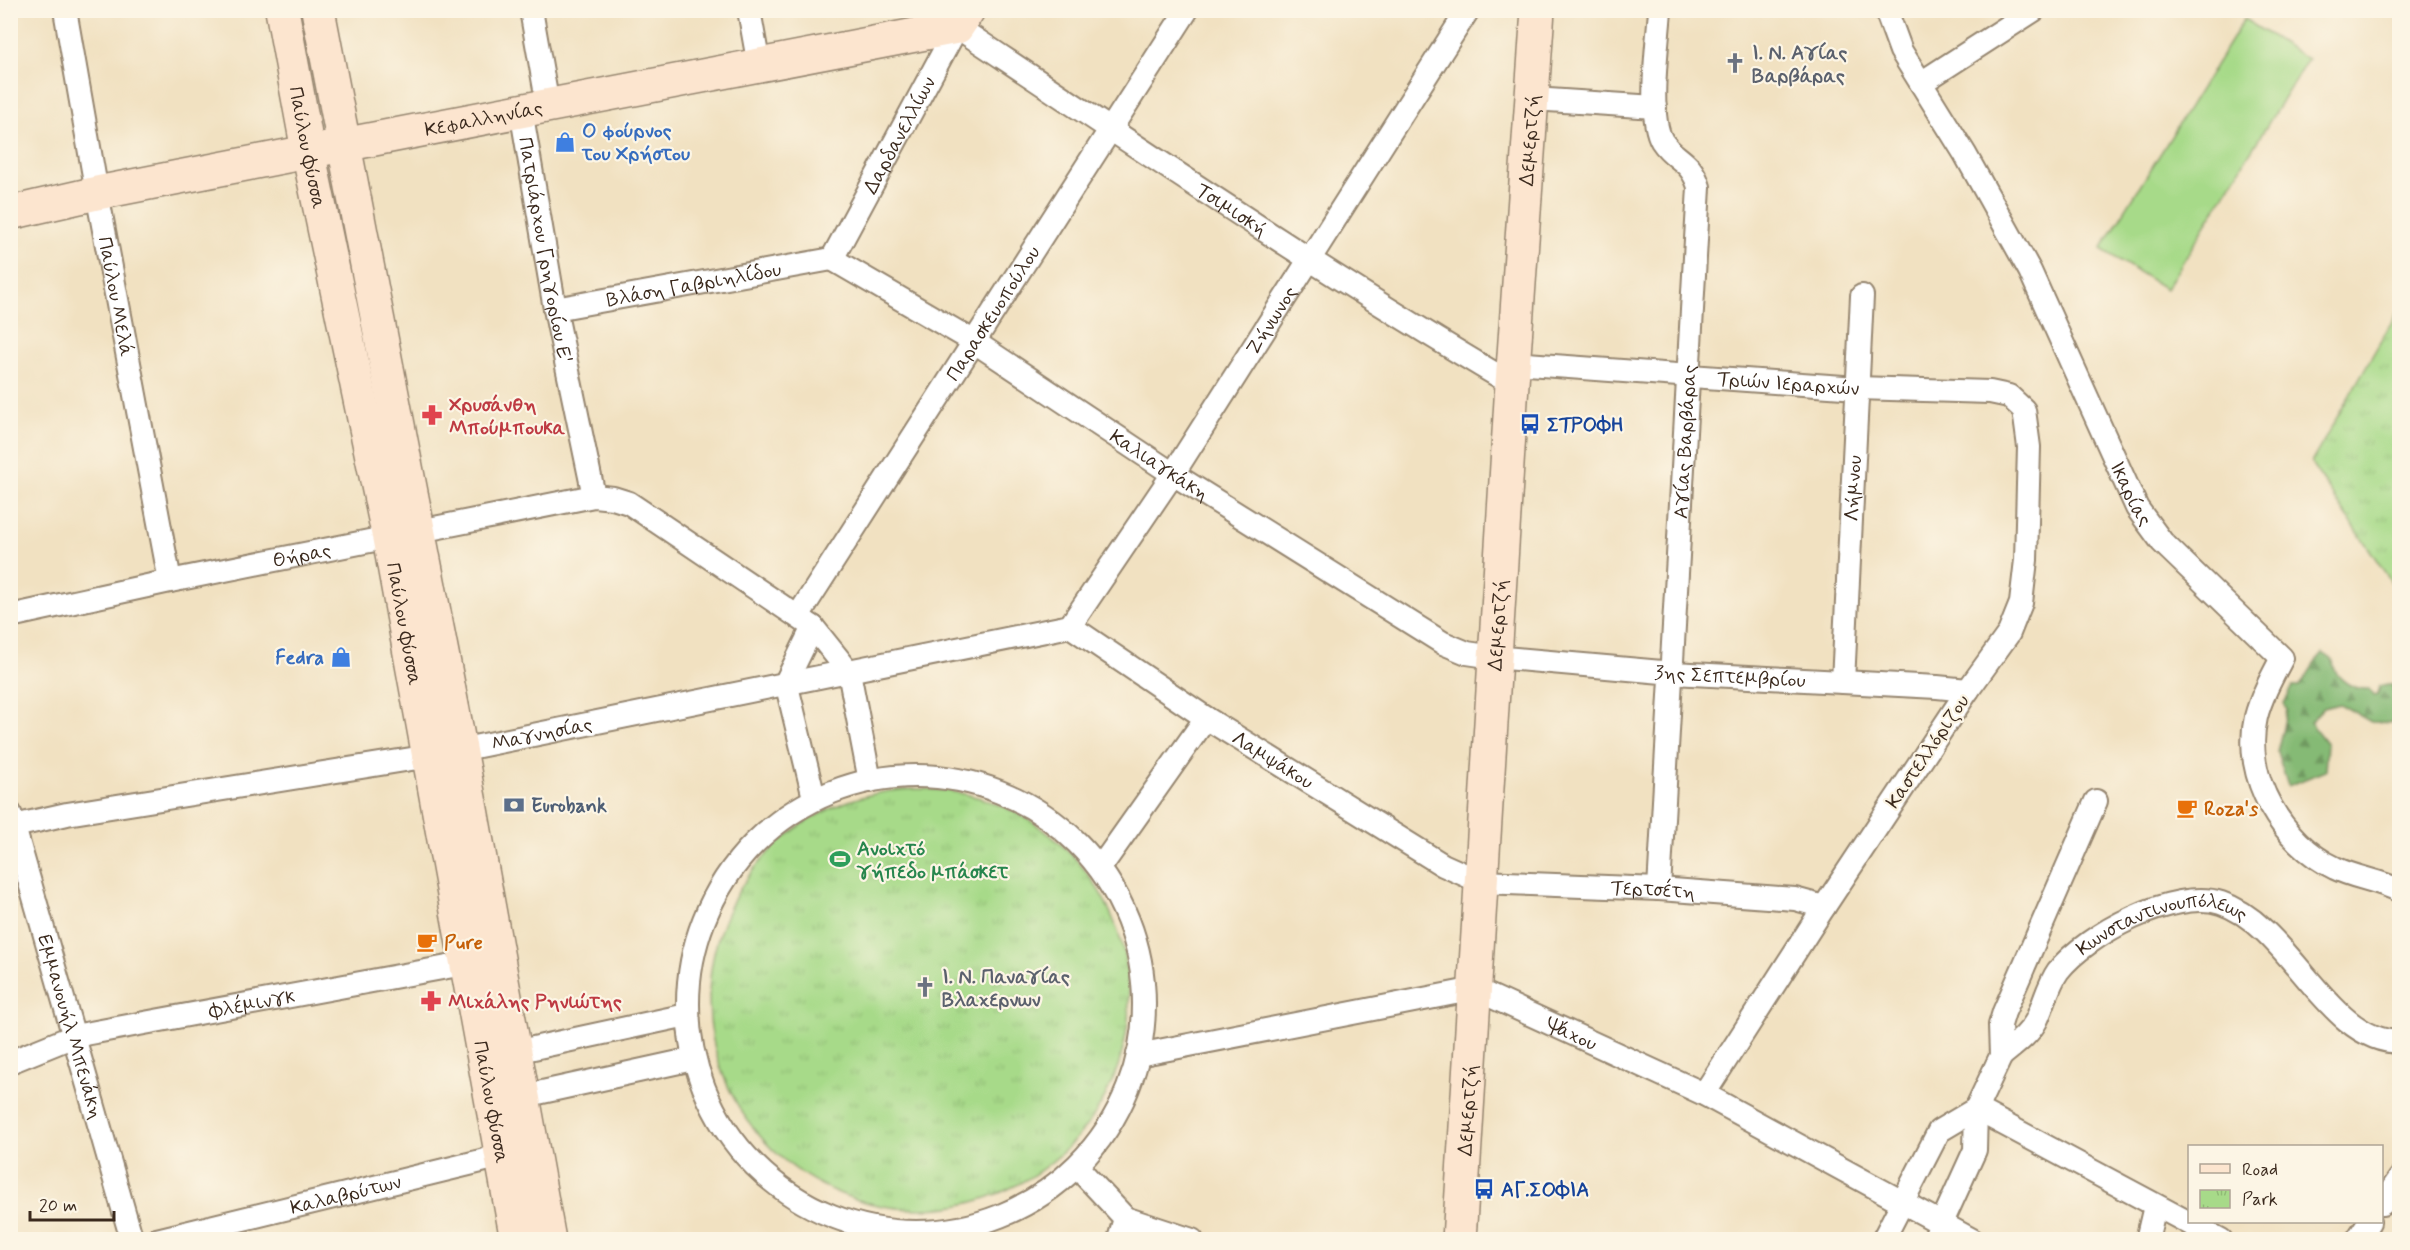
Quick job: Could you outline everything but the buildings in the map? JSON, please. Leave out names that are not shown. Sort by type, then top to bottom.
[{"type":"street","name":"Παύλου Μελά","points":[[65,10],[170,582]]},
{"type":"street","name":"Παύλου Φύσσα","points":[[282,10],[308,152],[404,536]]},
{"type":"street","name":"Παύλου Φύσσα","points":[[318,10],[343,144],[404,536],[444,753],[498,958],[524,1096],[517,1152],[517,1239]]},
{"type":"street","name":"Πατριάρχου Γρηγορίου Ε'","points":[[531,10],[535,108],[555,309],[594,496]]},
{"type":"street","points":[[749,10],[759,66]]},
{"type":"street","name":"Παρασκευοπούλου","points":[[786,682],[806,621],[973,341],[1187,10]]},
{"type":"street","name":"Ζήνωνος","points":[[1070,626],[1173,474],[1468,10]]},
{"type":"street","name":"Δεμερτζή","points":[[1459,1239],[1512,373],[1538,10]]},
{"type":"street","name":"Αγίας Βαρβάρας","points":[[1659,889],[1699,187],[1696,176],[1688,164],[1663,143],[1656,127],[1654,106],[1660,10]]},
{"type":"street","name":"Ικαρίας","points":[[1886,10],[1901,51],[1965,154],[2030,271],[2137,508],[2162,542],[2282,658],[2256,718],[2254,755],[2263,792],[2285,830],[2306,852],[2336,869],[2400,891]]},
{"type":"street","points":[[1921,83],[2034,10]]},
{"type":"street","name":"Κεφαλληνίας","points":[[10,213],[97,193],[343,144],[759,66],[960,16]]},
{"type":"street","name":"Τσιμισκή","points":[[960,16],[1110,129],[1311,260],[1434,338],[1512,373]]},
{"type":"street","name":"Δαρδανελλίων","points":[[832,259],[960,16]]},
{"type":"street","points":[[1533,99],[1654,106]]},
{"type":"street","name":"Βλάση Γαβριηλίδου","points":[[555,309],[832,259]]},
{"type":"street","name":"Καλιαγκάκη","points":[[832,259],[973,341],[1173,474],[1443,643],[1467,652],[1494,657]]},
{"type":"street","name":"Λήμνου","points":[[1843,682],[1862,296]]},
{"type":"street","name":"Τριών Ιεραρχών","points":[[1512,373],[1688,377],[1857,388],[1990,392]]},
{"type":"street","name":"Καστελλόριζου","points":[[1704,1094],[1824,907],[1968,690],[2009,633],[2020,603],[2026,560],[2029,447],[2024,410],[2009,396],[1990,392]]},
{"type":"street","points":[[594,496],[629,503],[806,621],[849,672],[870,781]]},
{"type":"street","name":"Θήρας","points":[[10,616],[594,496]]},
{"type":"street","name":"Μαγνησίας","points":[[12,822],[444,753],[1070,626]]},
{"type":"street","name":"Λαμψάκου","points":[[1070,626],[1206,718],[1443,865],[1480,882]]},
{"type":"street","name":"3ης Σεπτεμβρίου","points":[[1494,657],[1673,672],[1968,690]]},
{"type":"street","points":[[786,682],[814,798]]},
{"type":"street","points":[[1100,867],[1206,718]]},
{"type":"street","name":"Παύλου Φύσσα","points":[[444,753],[466,964],[517,1152],[549,1239]]},
{"type":"street","points":[[928,776],[978,784],[1024,803],[1066,831],[1100,867],[1130,922],[1144,983],[1138,1055],[1128,1090],[1107,1131],[1077,1167],[1027,1204],[968,1227],[904,1232],[840,1230],[791,1196],[747,1159],[714,1112],[693,1059],[687,1015],[691,960],[707,908],[736,862],[775,823],[814,798],[870,781],[928,776]]},
{"type":"street","name":"Κωνσταντινουπόλεως","points":[[2001,1056],[2000,1026],[2004,1012],[2096,801]]},
{"type":"street","name":"Εμμανουήλ Μπενάκη","points":[[12,822],[132,1239]]},
{"type":"street","name":"Τερτσέτη","points":[[1480,882],[1659,889],[1795,899],[1824,907]]},
{"type":"street","name":"Κωνσταντινουπόλεως","points":[[1938,1232],[1975,1150],[1976,1109],[2001,1056],[2024,1038],[2035,1022],[2057,972],[2086,945],[2131,919],[2167,905],[2204,899],[2234,908],[2267,932],[2343,1017],[2360,1031],[2373,1038],[2400,1042]]},
{"type":"street","name":"Φλέμινγκ","points":[[10,1062],[74,1036],[498,958]]},
{"type":"street","points":[[1138,1055],[1475,989]]},
{"type":"street","name":"Ψάχου","points":[[1475,989],[1704,1094],[1902,1202],[1938,1232],[1972,1239]]},
{"type":"street","points":[[515,1052],[687,1015]]},
{"type":"street","points":[[524,1096],[693,1059]]},
{"type":"street","points":[[1883,1239],[1939,1131],[1976,1109],[2188,1222]]},
{"type":"street","name":"Καλαβρύτων","points":[[157,1239],[517,1152]]},
{"type":"street","points":[[1077,1167],[1125,1218],[1192,1239]]},
{"type":"street","points":[[2383,1203],[2400,1178]]},
{"type":"street","points":[[2147,1239],[2155,1206]]},
{"type":"street","points":[[1119,1239],[1125,1218]]},
{"type":"street","points":[[2189,1223],[2221,1239]]},
{"type":"street","points":[[2357,1239],[2368,1223]]},
{"type":"green space","points":[[2244,19],[2308,59],[2166,289],[2101,249]]},
{"type":"green space","points":[[2399,309],[2399,593],[2311,463]]},
{"type":"green space","points":[[2323,653],[2333,660],[2336,672],[2350,685],[2369,689],[2374,696],[2378,695],[2380,686],[2387,684],[2393,685],[2394,691],[2399,690],[2399,723],[2371,722],[2340,704],[2323,708],[2310,722],[2327,744],[2325,771],[2288,786],[2277,752],[2287,710],[2284,704],[2293,686],[2299,686]]},
{"type":"green space","points":[[919,789],[960,793],[999,805],[1036,824],[1067,851],[1094,882],[1113,919],[1125,958],[1129,999],[1125,1040],[1113,1079],[1094,1116],[1067,1147],[1036,1174],[999,1193],[960,1205],[919,1209],[878,1205],[839,1193],[802,1174],[771,1147],[744,1116],[725,1079],[713,1040],[709,999],[713,958],[725,919],[744,882],[771,851],[802,824],[839,805],[878,793]]},
{"type":"place","name":"Ι. Ν. Αγίας Βαρβάρας","points":[[1735,63]]},
{"type":"place","name":"Ο φούρνος του Χρήστου","points":[[565,142]]},
{"type":"place","name":"Χρυσάνθη Μπούμπουκα","points":[[432,415]]},
{"type":"place","name":"ΣΤΡΟΦΗ","points":[[1530,424]]},
{"type":"place","name":"Fedra","points":[[341,657]]},
{"type":"place","name":"Eurobank","points":[[514,805]]},
{"type":"place","name":"Roza's","points":[[2187,808]]},
{"type":"place","name":"Ανοιχτό γήπεδο μπάσκετ","points":[[840,859]]},
{"type":"place","name":"Pure","points":[[427,942]]},
{"type":"place","name":"Ι. Ν. Παναγίας Βλαχερνων","points":[[925,987]]},
{"type":"place","name":"Μιχάλης Ρηνιώτης","points":[[431,1001]]},
{"type":"place","name":"ΑΓ.ΣΟΦΙΑ","points":[[1484,1189]]}]
